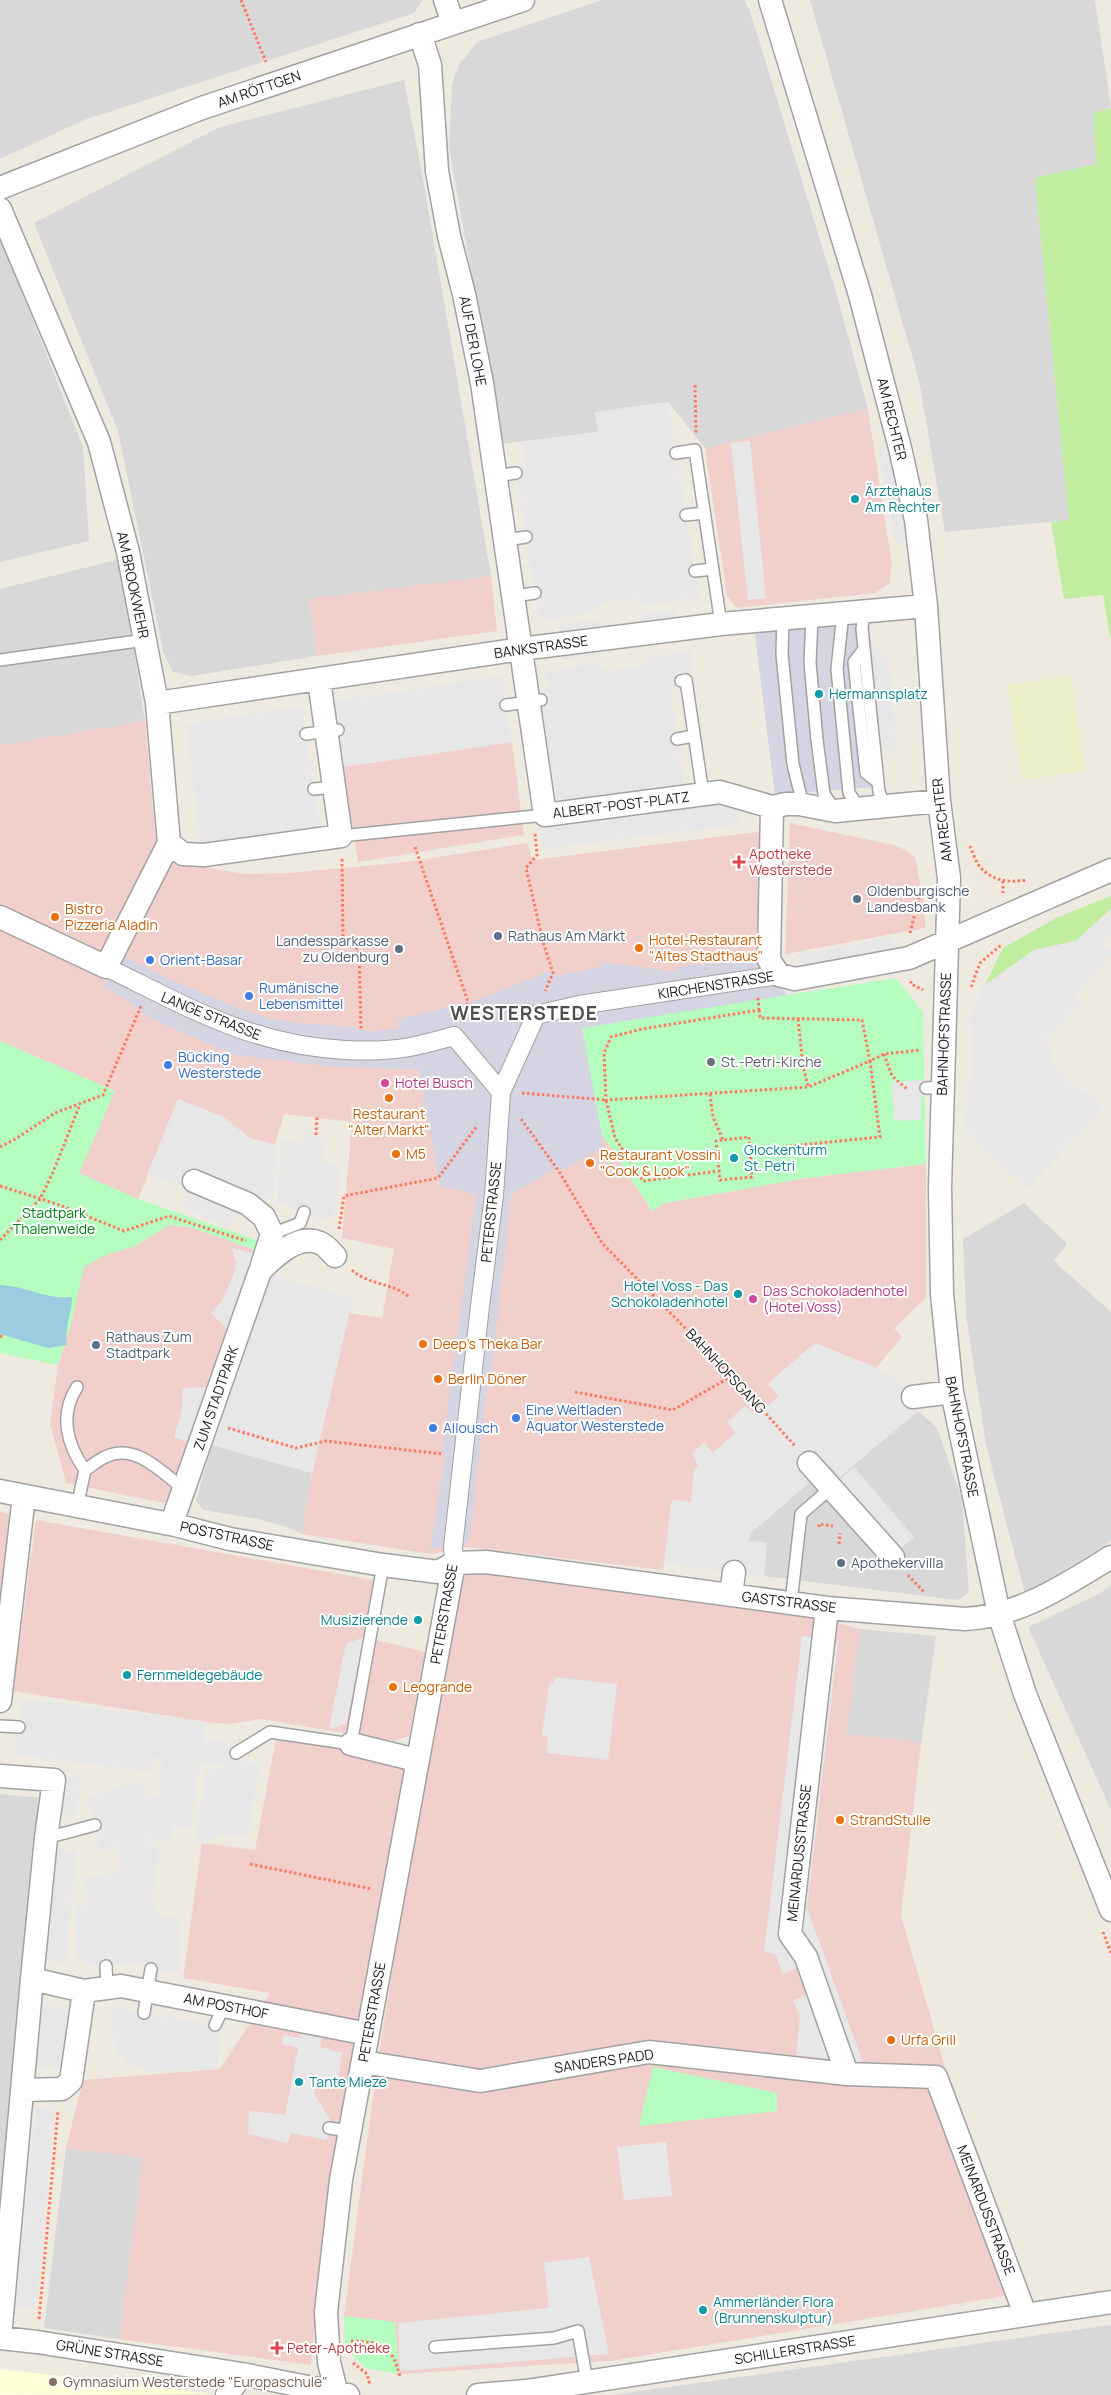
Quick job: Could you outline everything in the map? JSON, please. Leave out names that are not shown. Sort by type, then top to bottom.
[{"type":"street","points":[[445,0],[453,23]]},
{"type":"street","name":"AM RÖTTGEN","points":[[0,188],[202,108],[523,0]]},
{"type":"street","name":"AM RECHTER","points":[[770,0],[837,215],[900,448],[916,520],[926,606],[939,801],[949,878],[949,941]]},
{"type":"street","name":"AUF DER LOHE","points":[[420,34],[430,65],[437,171],[449,236],[464,294],[480,374],[506,475],[524,595],[521,649]]},
{"type":"street","name":"AM BROOKWEHR","points":[[0,209],[100,442],[128,552],[157,703],[169,843]]},
{"type":"street","name":"BANKSTRASSE","points":[[157,703],[521,649],[721,624],[926,606]]},
{"type":"street","name":"ALBERT-POST-PLATZ","points":[[521,649],[535,701],[544,759],[540,816],[720,792],[772,807]]},
{"type":"street","points":[[106,967],[169,843],[183,854],[204,855],[341,836],[324,788],[323,732],[319,680]]},
{"type":"street","points":[[779,974],[769,960],[772,807],[786,804],[811,806],[835,811],[939,801]]},
{"type":"street","name":"KIRCHENSTRASSE","points":[[536,1015],[579,1006],[779,974],[795,979],[909,958],[1111,870]]},
{"type":"street","name":"LANGE STRASSE","points":[[0,918],[106,967],[148,989],[238,1029],[269,1039],[306,1047],[362,1051],[408,1048],[454,1036]]},
{"type":"street","name":"BAHNHOFSTRASSE","points":[[949,941],[934,1087],[940,1197],[942,1294],[952,1392],[999,1614],[1025,1694],[1111,1910]]},
{"type":"street","points":[[454,1036],[502,1092],[536,1015]]},
{"type":"street","name":"PETERSTRASSE","points":[[341,2394],[329,2362],[326,2312],[339,2129],[363,2062],[416,1760],[454,1563],[453,1546],[494,1195],[502,1092]]},
{"type":"street","points":[[194,1181],[248,1204],[264,1217],[272,1234]]},
{"type":"street","name":"ZUM STADTPARK","points":[[175,1525],[176,1514],[184,1489],[272,1234]]},
{"type":"street","name":"ZUM STADTPARK","points":[[260,1271],[280,1251],[305,1241],[320,1243],[335,1256]]},
{"type":"street","points":[[913,1397],[952,1392]]},
{"type":"street","points":[[809,1464],[892,1557]]},
{"type":"street","name":"POSTSTRASSE","points":[[0,1491],[175,1525],[230,1538],[383,1565],[438,1572],[454,1563]]},
{"type":"street","points":[[0,1701],[24,1496]]},
{"type":"street","name":"GASTSTRASSE","points":[[454,1563],[486,1562],[538,1568],[827,1608],[946,1617],[986,1618],[1020,1608],[1111,1557]]},
{"type":"street","points":[[731,1595],[734,1572]]},
{"type":"street","name":"MEINARDUSSTRASSE","points":[[827,1608],[790,1934],[806,1957],[847,2074],[936,2077],[1025,2314]]},
{"type":"street","points":[[351,1744],[416,1760]]},
{"type":"street","points":[[0,1776],[54,1780],[46,1838],[32,1979],[0,2338]]},
{"type":"street","name":"AM POSTHOF","points":[[32,1979],[84,1991],[120,1986],[148,1991],[219,2016],[368,2034]]},
{"type":"street","points":[[23,2090],[62,2089],[71,2081],[84,1991]]},
{"type":"street","name":"SANDERS PADD","points":[[363,2062],[480,2081],[649,2052],[847,2074]]},
{"type":"street","name":"SCHILLERSTRASSE","points":[[478,2395],[526,2391],[1111,2302]]},
{"type":"street","name":"GRÜNE STRASSE","points":[[0,2338],[242,2374],[341,2394]]},
{"type":"street","points":[[227,2395],[242,2374]]},
{"type":"lane","points":[[676,452],[695,450],[721,624]]},
{"type":"lane","points":[[686,515],[704,513]]},
{"type":"lane","points":[[695,572],[713,569]]},
{"type":"lane","points":[[853,612],[864,649],[879,792],[885,806]]},
{"type":"lane","points":[[853,612],[837,669],[849,793],[860,809]]},
{"type":"lane","points":[[812,616],[810,663],[816,740],[824,794],[835,811]]},
{"type":"lane","points":[[783,619],[782,654],[793,764],[801,797],[811,806]]},
{"type":"lane","points":[[0,660],[145,640]]},
{"type":"lane","points":[[682,680],[686,680],[703,794]]},
{"type":"lane","points":[[506,705],[535,701]]},
{"type":"lane","points":[[677,738],[694,736]]},
{"type":"lane","points":[[341,836],[540,816]]},
{"type":"lane","points":[[272,1234],[300,1222],[304,1212]]},
{"type":"lane","points":[[77,1387],[70,1405],[67,1434],[74,1455],[85,1470]]},
{"type":"lane","points":[[77,1507],[85,1470],[107,1456],[124,1453],[142,1457],[184,1489]]},
{"type":"lane","points":[[791,1603],[802,1514],[831,1488]]},
{"type":"lane","points":[[236,1753],[270,1732],[351,1744],[383,1565]]},
{"type":"lane","points":[[0,1726],[19,1727]]},
{"type":"lane","points":[[46,1838],[95,1825]]},
{"type":"lane","points":[[106,1966],[107,1989]]},
{"type":"lane","points":[[144,2014],[151,1969]]},
{"type":"lane","points":[[435,2347],[554,2338],[578,2331],[587,2382]]},
{"type":"path","points":[[241,0],[267,65]]},
{"type":"path","points":[[695,385],[697,411],[695,450]]},
{"type":"path","points":[[536,1015],[553,973],[543,942],[526,868],[537,856],[540,816]]},
{"type":"path","points":[[409,829],[468,1002],[454,1036]]},
{"type":"path","points":[[341,836],[343,938],[359,950],[362,1051]]},
{"type":"path","points":[[981,868],[1002,881]]},
{"type":"path","points":[[970,993],[980,962],[1003,944],[1003,916]]},
{"type":"path","points":[[0,1147],[55,1113],[103,1095],[148,989]]},
{"type":"path","points":[[719,1171],[643,1181],[615,1138],[606,1100],[604,1053],[612,1037],[642,1029],[759,1010],[760,1018],[862,1020],[870,1061],[880,1137],[750,1150]]},
{"type":"path","points":[[798,1019],[803,1064],[808,1087]]},
{"type":"path","points":[[502,1092],[606,1100],[808,1087],[884,1054],[926,1050]]},
{"type":"path","points":[[884,1054],[892,1076],[907,1089]]},
{"type":"path","name":"BAHNHOFSGANG","points":[[502,1092],[558,1170],[602,1243],[732,1376],[809,1464]]},
{"type":"path","points":[[710,1094],[712,1117],[723,1140]]},
{"type":"path","points":[[0,1240],[40,1199],[54,1170],[80,1104]]},
{"type":"path","points":[[316,1135],[318,1116]]},
{"type":"path","points":[[409,1297],[402,1290],[358,1276],[335,1256],[344,1196],[438,1178],[478,1123]]},
{"type":"path","points":[[749,1137],[752,1177],[720,1180],[716,1141],[723,1140],[749,1137]]},
{"type":"path","points":[[0,1186],[124,1231],[169,1216],[248,1242],[272,1234]]},
{"type":"path","points":[[575,1392],[673,1410],[732,1376]]},
{"type":"path","points":[[208,1422],[296,1448],[326,1441],[463,1457]]},
{"type":"path","points":[[818,1532],[819,1524],[841,1527],[838,1544]]},
{"type":"path","points":[[892,1557],[946,1617]]},
{"type":"path","points":[[250,1864],[394,1893]]},
{"type":"path","points":[[37,2342],[59,2103]]},
{"type":"path","points":[[348,2340],[364,2341],[384,2346],[394,2356],[400,2378]]},
{"type":"shaded area","points":[[0,0],[423,0],[414,13],[84,120],[0,159]]},
{"type":"shaded area","points":[[602,0],[744,0],[750,11],[835,289],[868,409],[705,448],[668,402],[595,412],[598,432],[502,444],[449,148],[452,84],[459,65],[477,42]]},
{"type":"shaded area","points":[[810,0],[1095,0],[1111,107],[1094,114],[1096,164],[1035,178],[1069,520],[945,532],[919,380]]},
{"type":"shaded area","points":[[404,80],[423,179],[491,576],[309,600],[317,656],[192,676],[173,672],[164,655],[118,431],[34,223],[220,127]]},
{"type":"shaded area","points":[[0,237],[83,447],[89,541],[0,562]]},
{"type":"shaded area","points":[[668,402],[699,597],[643,606],[633,598],[601,603],[591,613],[539,621],[515,466],[526,464],[522,442],[598,432],[595,412]]},
{"type":"shaded area","points":[[868,409],[892,565],[889,584],[875,593],[737,608],[727,596],[705,448]]},
{"type":"shaded area","points":[[750,441],[766,598],[748,600],[731,443]]},
{"type":"shaded area","points":[[892,446],[911,541],[896,544],[878,449]]},
{"type":"shaded area","points":[[120,559],[145,721],[0,745],[0,589]]},
{"type":"shaded area","points":[[491,576],[497,631],[317,656],[309,599]]},
{"type":"shaded area","points":[[673,610],[679,616],[640,621],[643,613]]},
{"type":"shaded area","name":"Hermannsplatz","points":[[869,619],[883,786],[775,795],[755,634]]},
{"type":"shaded area","points":[[595,620],[604,626],[556,633],[562,624]]},
{"type":"shaded area","points":[[871,645],[888,659],[898,756],[878,743]]},
{"type":"shaded area","points":[[602,647],[596,655],[565,660],[560,653]]},
{"type":"shaded area","points":[[691,650],[693,668],[670,692],[684,785],[565,804],[557,800],[541,700],[549,688],[545,672],[598,663],[608,671],[643,666],[652,657]]},
{"type":"shaded area","points":[[502,676],[512,742],[343,767],[333,701]]},
{"type":"shaded area","points":[[1071,676],[1085,771],[1022,780],[1008,685]]},
{"type":"shaded area","points":[[302,706],[320,827],[201,845],[186,724]]},
{"type":"shaded area","points":[[145,721],[156,842],[181,864],[246,874],[288,873],[407,862],[527,843],[533,860],[766,831],[761,967],[565,982],[378,1037],[272,1028],[170,987],[0,907],[0,745]]},
{"type":"shaded area","points":[[512,742],[524,835],[358,862],[343,767]]},
{"type":"shaded area","points":[[723,801],[737,806],[739,825],[542,849],[540,827]]},
{"type":"shaded area","points":[[790,823],[898,846],[915,857],[925,908],[925,928],[785,954]]},
{"type":"shaded area","points":[[1111,909],[1111,935],[1103,943],[1111,950],[1111,955],[1074,995],[1082,1003],[1047,1038],[1055,1070],[1104,1106],[1028,1189],[964,1130],[972,1064],[970,1018],[982,987],[1034,950],[1076,941]]},
{"type":"shaded area","points":[[0,929],[151,1002],[428,1063],[600,1131],[652,1211],[664,1203],[806,1178],[926,1164],[926,1298],[894,1328],[902,1337],[876,1368],[815,1343],[768,1384],[779,1396],[757,1415],[745,1406],[727,1422],[736,1433],[713,1453],[704,1443],[692,1454],[699,1466],[694,1470],[691,1503],[672,1500],[663,1570],[467,1547],[431,1554],[302,1534],[312,1473],[349,1313],[382,1318],[394,1249],[342,1238],[352,1122],[284,1114],[275,1144],[249,1138],[178,1102],[138,1199],[78,1173],[115,1091],[0,1041]]},
{"type":"shaded area","points":[[890,937],[899,949],[805,966],[796,955]]},
{"type":"shaded area","points":[[120,954],[167,978],[235,1007],[272,1019],[354,1027],[369,1032],[399,1028],[398,1019],[474,1001],[550,971],[556,976],[600,967],[599,961],[675,972],[676,967],[752,960],[788,995],[582,1028],[604,1146],[565,1169],[553,1170],[511,1194],[490,1386],[487,1387],[469,1542],[430,1550],[445,1457],[442,1452],[476,1196],[465,1191],[441,1187],[430,1125],[425,1115],[420,1070],[326,1066],[235,1055],[154,1020],[119,995],[104,987]]},
{"type":"shaded area","points":[[925,1080],[926,1096],[921,1097],[921,1120],[894,1121],[892,1082]]},
{"type":"shaded area","points":[[178,1099],[222,1116],[251,1139],[278,1146],[273,1199],[266,1200],[198,1173],[236,1207],[229,1227],[184,1208],[191,1189],[147,1175]]},
{"type":"shaded area","points":[[305,1134],[324,1137],[322,1162],[341,1165],[333,1220],[315,1218],[294,1207],[276,1203],[282,1140],[303,1143]]},
{"type":"shaded area","points":[[1024,1203],[1067,1244],[1054,1261],[1111,1312],[1111,1540],[1106,1545],[1025,1594],[986,1445],[966,1314],[963,1239]]},
{"type":"shaded area","points":[[169,1225],[190,1227],[259,1251],[168,1504],[66,1483],[50,1424],[58,1365],[71,1324],[83,1267],[103,1256],[135,1246]]},
{"type":"shaded area","points":[[232,1248],[256,1254],[230,1332],[211,1313],[221,1302],[233,1277],[236,1263]]},
{"type":"shaded area","points":[[268,1274],[353,1298],[312,1473],[213,1445]]},
{"type":"shaded area","points":[[815,1343],[876,1368],[909,1387],[918,1411],[840,1477],[829,1465],[751,1533],[749,1541],[767,1543],[764,1576],[664,1564],[672,1500],[691,1502],[694,1470],[699,1466],[692,1454],[704,1443],[713,1453],[736,1433],[727,1422],[745,1406],[757,1415],[779,1396],[768,1384]]},
{"type":"shaded area","points":[[211,1387],[192,1444],[174,1437],[182,1410],[183,1388]]},
{"type":"shaded area","points":[[918,1411],[937,1428],[962,1499],[969,1592],[958,1600],[764,1576],[767,1543],[749,1541],[751,1533],[829,1465],[840,1476]]},
{"type":"shaded area","points":[[212,1445],[312,1473],[302,1534],[284,1526],[257,1519],[203,1510],[196,1501]]},
{"type":"shaded area","points":[[854,1467],[914,1537],[897,1552],[837,1482]]},
{"type":"shaded area","points":[[0,1512],[11,1514],[0,1602]]},
{"type":"shaded area","points":[[36,1520],[373,1580],[364,1637],[426,1652],[409,1736],[394,1741],[260,1719],[230,1724],[206,1722],[13,1691]]},
{"type":"shaded area","points":[[475,1571],[791,1610],[860,1629],[847,1732],[842,1734],[907,1740],[921,1744],[901,1915],[1011,2295],[611,2361],[399,2374],[395,2322],[344,2316],[376,2073],[421,1789],[462,1577]]},
{"type":"shaded area","points":[[1111,1585],[1111,1810],[1028,1627],[1099,1594]]},
{"type":"shaded area","points":[[860,1629],[936,1636],[921,1744],[907,1740],[840,1734],[847,1732]]},
{"type":"shaded area","points":[[802,1636],[838,1642],[807,1908],[863,2063],[796,2055],[800,2017],[793,2000],[807,1995],[797,1968],[782,1974],[776,1955],[764,1952]]},
{"type":"shaded area","points":[[364,1637],[346,1724],[329,1729],[346,1644]]},
{"type":"shaded area","points":[[556,1677],[617,1684],[608,1760],[546,1753],[548,1737],[542,1735],[549,1683],[554,1684]]},
{"type":"shaded area","points":[[23,1699],[206,1722],[204,1741],[222,1741],[247,1761],[259,1764],[248,1838],[222,1834],[194,1847],[207,1768],[222,1769],[223,1765],[191,1763],[200,1765],[190,1829],[172,1826],[169,1841],[152,1838],[100,1852],[87,1796],[140,1781],[147,1799],[158,1796],[163,1758],[154,1757],[151,1772],[15,1755]]},
{"type":"shaded area","points":[[276,1739],[349,1749],[407,1763],[337,2137],[321,2255],[311,2365],[119,2339],[143,2158],[66,2148],[83,2080],[220,2069],[270,1993],[183,1978],[202,1843],[255,1850]]},
{"type":"shaded area","points":[[63,1775],[81,1778],[76,1816],[58,1814]]},
{"type":"shaded area","points":[[0,1794],[43,1798],[0,2234]]},
{"type":"shaded area","points":[[151,1839],[159,1854],[150,1904],[158,1908],[158,1917],[178,1918],[180,1972],[160,1973],[140,1964],[96,1967],[77,1958],[75,1902],[91,1906],[83,1880],[123,1868],[118,1849]]},
{"type":"shaded area","points":[[56,1848],[77,1852],[65,1963],[42,1959]]},
{"type":"shaded area","points":[[40,2001],[57,2012],[58,2005],[74,2012],[64,2074],[50,2065],[48,2072],[29,2060]]},
{"type":"shaded area","points":[[113,2008],[227,2027],[218,2037],[218,2069],[148,2071],[128,2063],[116,2050],[110,2028]]},
{"type":"shaded area","points":[[302,2030],[323,2034],[320,2047],[342,2053],[337,2089],[316,2085],[314,2094],[330,2120],[327,2140],[291,2133],[288,2143],[248,2134],[249,2111],[285,2115],[298,2048],[282,2044],[284,2035],[300,2038]]},
{"type":"shaded area","points":[[55,2106],[36,2304],[15,2310],[36,2109]]},
{"type":"shaded area","points":[[666,2142],[672,2196],[624,2200],[617,2147]]},
{"type":"shaded area","points":[[66,2148],[143,2158],[119,2339],[44,2328]]},
{"type":"shaded area","points":[[589,2257],[609,2354],[400,2371],[398,2323],[549,2308],[544,2263]]},
{"type":"shaded area","points":[[1111,2325],[1111,2395],[612,2395]]},
{"type":"shaded area","name":"Gymnasium Westerstede \"Europaschule\"","points":[[0,2369],[213,2394],[0,2395]]},
{"type":"green space","points":[[1111,108],[1110,637],[1103,595],[1064,599],[1051,522],[1069,520],[1035,178],[1096,164],[1094,113]]},
{"type":"green space","points":[[1111,896],[1111,909],[1076,941],[1034,950],[985,985],[1003,948],[1056,918]]},
{"type":"green space","points":[[896,978],[923,1012],[926,1164],[806,1178],[665,1203],[652,1211],[600,1131],[582,1027]]},
{"type":"green space","name":"Stadtpark Thalenweide","points":[[0,1041],[115,1091],[79,1173],[138,1199],[262,1242],[259,1251],[190,1227],[169,1225],[135,1246],[103,1256],[84,1267],[71,1324],[58,1365],[0,1353]]},
{"type":"green space","points":[[653,2067],[777,2093],[777,2111],[639,2126]]},
{"type":"green space","points":[[344,2316],[395,2322],[399,2374],[366,2368],[345,2348]]},
{"type":"water","points":[[0,1285],[54,1297],[72,1297],[66,1338],[67,1345],[48,1348],[0,1334]]},
{"type":"place","name":"Ärztehaus Am Rechter","points":[[855,499]]},
{"type":"place","name":"Hermannsplatz","points":[[819,694]]},
{"type":"place","name":"Apotheke Westerstede","points":[[739,862]]},
{"type":"place","name":"Oldenburgische Landesbank","points":[[857,899]]},
{"type":"place","name":"Bistro Pizzeria Aladin","points":[[55,917]]},
{"type":"place","name":"Rathaus Am Markt","points":[[498,936]]},
{"type":"place","name":"Hotel-Restaurant \"Altes Stadthaus\"","points":[[639,948]]},
{"type":"place","name":"Landessparkasse zu Oldenburg","points":[[399,949]]},
{"type":"place","name":"Orient-Basar","points":[[150,960]]},
{"type":"place","name":"Rumänische Lebensmittel","points":[[249,996]]},
{"type":"place","name":"St.-Petri-Kirche","points":[[711,1062]]},
{"type":"place","name":"Bücking Westerstede","points":[[168,1065]]},
{"type":"place","name":"Hotel Busch","points":[[385,1083]]},
{"type":"place","name":"Restaurant \"Alter Markt\"","points":[[389,1098]]},
{"type":"place","name":"M5","points":[[396,1154]]},
{"type":"place","name":"Glockenturm St. Petri","points":[[734,1158]]},
{"type":"place","name":"Restaurant Vossini \"Cook & Look\"","points":[[590,1163]]},
{"type":"place","name":"Hotel Voss - Das Schokoladenhotel","points":[[738,1294]]},
{"type":"place","name":"Das Schokoladenhotel (Hotel Voss)","points":[[753,1299]]},
{"type":"place","name":"Deep's Theka Bar","points":[[423,1344]]},
{"type":"place","name":"Rathaus Zum Stadtpark","points":[[96,1345]]},
{"type":"place","name":"Berlin Döner","points":[[438,1379]]},
{"type":"place","name":"Eine Weltladen Äquator Westerstede","points":[[516,1418]]},
{"type":"place","name":"Allousch","points":[[433,1428]]},
{"type":"place","name":"Apothekervilla","points":[[841,1563]]},
{"type":"place","name":"Musizierende","points":[[418,1620]]},
{"type":"place","name":"Fernmeldegebäude","points":[[127,1675]]},
{"type":"place","name":"Leogrande","points":[[393,1687]]},
{"type":"place","name":"StrandStulle","points":[[840,1820]]},
{"type":"place","name":"Urfa Grill","points":[[891,2040]]},
{"type":"place","name":"Tante Mieze","points":[[299,2082]]},
{"type":"place","name":"Ammerländer Flora (Brunnenskulptur)","points":[[703,2310]]},
{"type":"place","name":"Peter-Apotheke","points":[[277,2348]]},
{"type":"place","name":"Gymnasium Westerstede \"Europaschule\"","points":[[53,2382]]},
{"type":"district","name":"WESTERSTEDE","points":[[524,1013]]}]
